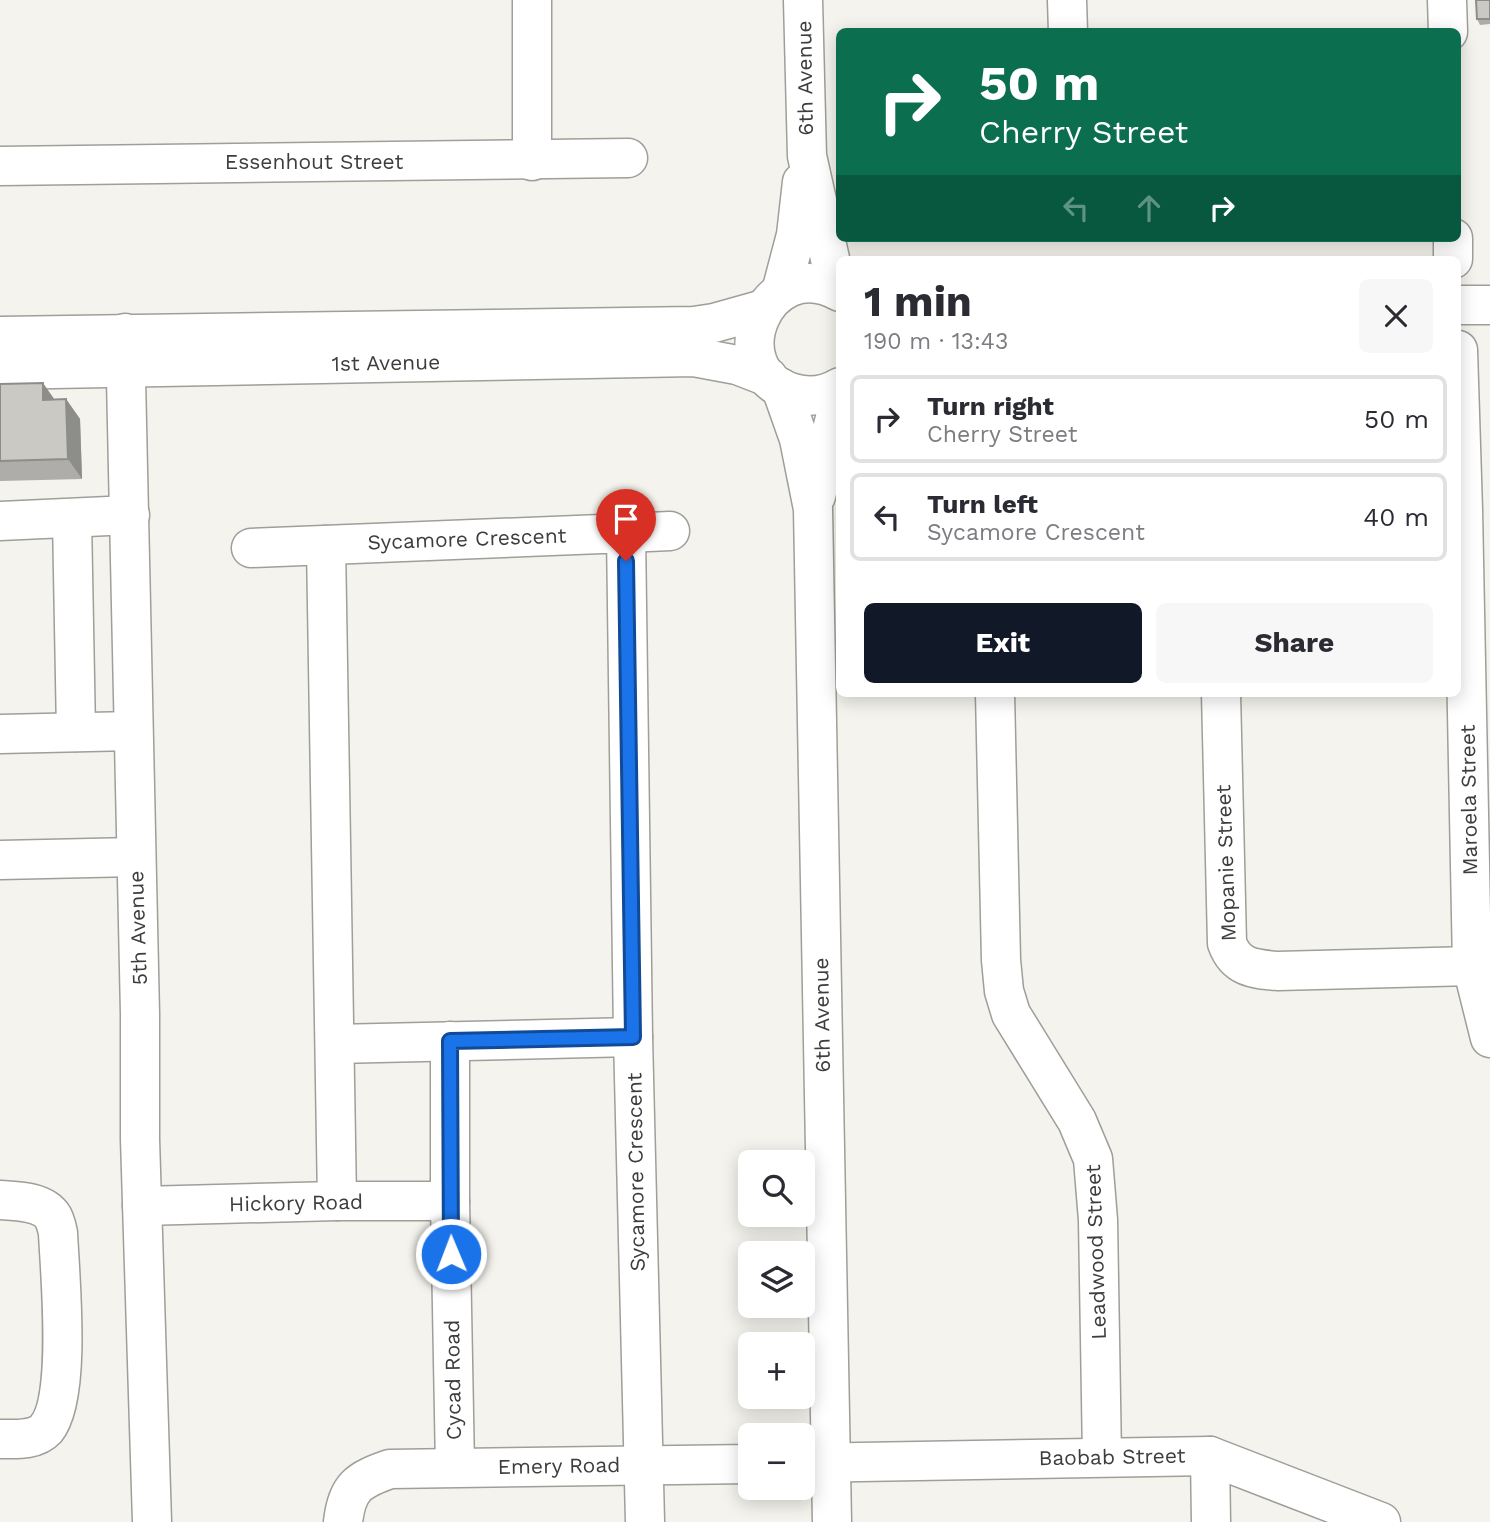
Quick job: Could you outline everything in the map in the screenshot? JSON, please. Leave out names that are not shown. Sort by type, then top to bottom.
[{"type":"street","points":[[532,0],[532,161]]},
{"type":"street","name":"6th Avenue","points":[[803,0],[807,156],[796,234],[773,300],[756,324],[754,340],[759,363],[775,383],[799,439],[813,509],[817,1463],[832,1522]]},
{"type":"street","points":[[1067,0],[1068,28]]},
{"type":"street","points":[[1447,0],[1448,28]]},
{"type":"street","name":"6th Avenue","points":[[807,156],[836,282]]},
{"type":"street","name":"Essenhout Street","points":[[0,166],[628,158]]},
{"type":"street","name":"1st Avenue","points":[[0,370],[126,351],[694,326],[714,323],[773,300],[796,286],[812,284],[836,290]]},
{"type":"street","points":[[1461,305],[1490,305]]},
{"type":"street","name":"1st Avenue","points":[[0,336],[126,351],[694,357],[737,365],[796,394],[812,396],[836,389]]},
{"type":"street","points":[[1461,348],[1490,345]]},
{"type":"street","name":"5th Avenue","points":[[126,351],[142,1206],[152,1522]]},
{"type":"street","name":"6th Avenue","points":[[813,509],[836,414]]},
{"type":"street","name":"Maroela Street","points":[[1461,510],[1472,966],[1490,1038]]},
{"type":"street","points":[[0,521],[130,515]]},
{"type":"street","points":[[72,519],[76,732]]},
{"type":"street","points":[[626,533],[670,531]]},
{"type":"street","name":"Sycamore Crescent","points":[[251,548],[626,533],[633,1037],[645,1522]]},
{"type":"street","points":[[326,545],[337,1201]]},
{"type":"street","name":"Leadwood Street","points":[[995,697],[1004,991],[1011,1014],[1077,1121],[1093,1159],[1098,1220],[1102,1457]]},
{"type":"street","name":"Mopanie Street","points":[[1221,697],[1227,943],[1236,959],[1250,968],[1278,971],[1472,966]]},
{"type":"street","points":[[0,734],[133,731]]},
{"type":"street","points":[[0,860],[135,857]]},
{"type":"street","points":[[335,1044],[633,1037]]},
{"type":"street","name":"Cycad Road","points":[[450,1041],[455,1467]]},
{"type":"street","points":[[0,1200],[21,1201],[38,1206],[52,1215],[58,1233],[62,1358],[61,1390],[54,1416],[45,1431],[29,1438],[0,1439]]},
{"type":"street","name":"Hickory Road","points":[[142,1206],[450,1201]]},
{"type":"street","points":[[1210,1456],[1211,1522]]},
{"type":"street","name":"Baobab Street","points":[[817,1463],[1210,1456],[1381,1522]]},
{"type":"street","name":"Emery Road","points":[[343,1522],[345,1503],[353,1488],[369,1477],[390,1469],[738,1464]]},
{"type":"building","points":[[1476,0],[1490,0],[1490,19],[1477,19]]},
{"type":"building","points":[[43,383],[43,400],[66,399],[68,459],[0,461],[0,384]]},
{"type":"route","points":[[451,1254],[450,1041],[633,1037],[626,561]]}]
